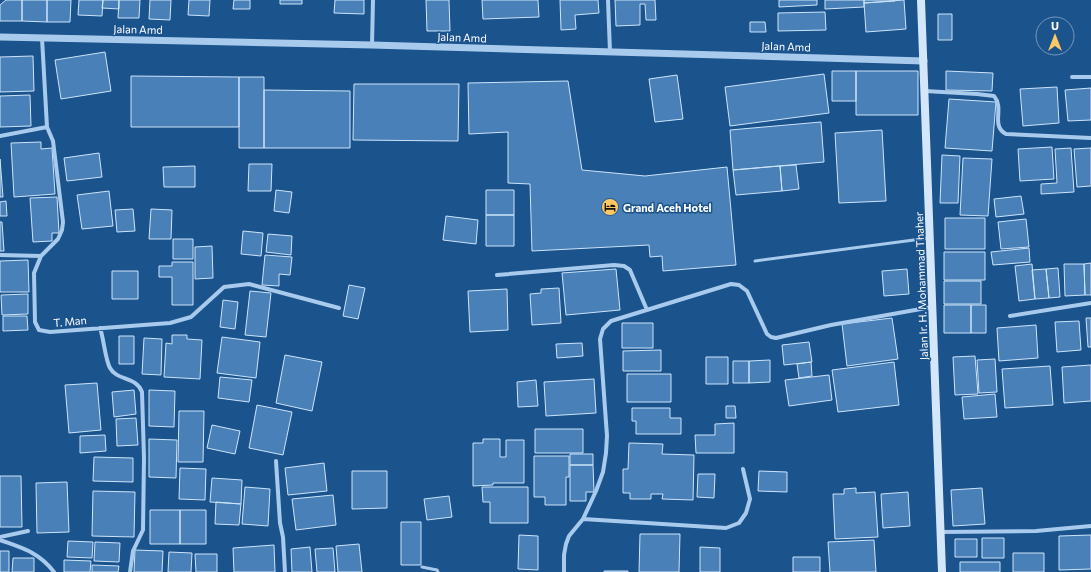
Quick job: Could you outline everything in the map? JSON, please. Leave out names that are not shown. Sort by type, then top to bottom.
[{"type":"main road","name":"Jalan Ir. H. Mohammad Thaher","points":[[921,0],[942,572]]},
{"type":"street","points":[[372,45],[374,0]]},
{"type":"street","points":[[608,0],[610,52]]},
{"type":"street","name":"Jalan Amd","points":[[0,37],[372,45],[924,61]]},
{"type":"street","name":"T. Man","points":[[42,38],[47,127],[53,141],[63,222],[62,230],[58,239],[41,256],[34,273],[35,322],[39,330],[50,332],[100,328],[110,369],[117,375],[136,383],[142,392],[144,458],[142,530],[133,551],[130,572]]},
{"type":"street","points":[[1072,76],[1091,77]]},
{"type":"street","points":[[925,91],[994,96],[998,104],[998,127],[1006,134],[1091,138]]},
{"type":"street","points":[[0,136],[47,127]]},
{"type":"street","points":[[0,255],[41,256]]},
{"type":"street","points":[[497,275],[614,265],[624,266],[630,270],[646,310]]},
{"type":"street","points":[[100,328],[170,323],[182,320],[191,317],[224,287],[248,284],[339,308]]},
{"type":"street","points":[[564,572],[564,555],[569,536],[583,519],[603,472],[607,436],[600,339],[603,329],[611,321],[731,284],[739,285],[747,290],[767,334],[776,338],[831,325],[933,307]]},
{"type":"street","points":[[1010,316],[1091,303]]},
{"type":"street","points":[[276,461],[285,572]]},
{"type":"street","points":[[583,519],[726,528],[739,523],[746,513],[750,499],[743,469]]},
{"type":"street","points":[[940,532],[1036,531],[1091,526]]},
{"type":"street","points":[[0,538],[28,532]]},
{"type":"street","points":[[0,538],[42,558],[54,572]]},
{"type":"lane","points":[[755,261],[930,238]]},
{"type":"lane","points":[[422,567],[437,570],[438,572]]},
{"type":"building","points":[[6,0],[22,0],[22,21],[0,21],[0,5]]},
{"type":"building","points":[[22,0],[47,0],[47,22],[22,21]]},
{"type":"building","points":[[47,0],[71,0],[70,22],[47,22]]},
{"type":"building","points":[[79,0],[103,0],[102,16],[78,15]]},
{"type":"building","points":[[103,0],[119,0],[119,9],[102,8]]},
{"type":"building","points":[[119,0],[140,0],[139,18],[118,18]]},
{"type":"building","points":[[150,0],[171,0],[170,20],[149,19]]},
{"type":"building","points":[[189,0],[210,0],[209,16],[188,15]]},
{"type":"building","points":[[234,0],[250,0],[250,9],[233,9]]},
{"type":"building","points":[[280,0],[302,0],[302,4],[280,4]]},
{"type":"building","points":[[335,0],[364,0],[364,14],[334,13]]},
{"type":"building","points":[[426,0],[449,0],[450,31],[427,31]]},
{"type":"building","points":[[482,0],[538,0],[539,17],[483,19]]},
{"type":"building","points":[[560,0],[598,0],[599,13],[575,15],[576,29],[561,30]]},
{"type":"building","points":[[615,0],[655,0],[656,20],[646,20],[645,4],[640,4],[640,25],[616,26]]},
{"type":"building","points":[[779,0],[817,0],[817,5],[779,7]]},
{"type":"building","points":[[825,0],[864,0],[864,7],[825,9]]},
{"type":"building","points":[[864,0],[895,0],[895,1],[864,3]]},
{"type":"building","points":[[904,0],[906,29],[866,32],[864,3]]},
{"type":"building","points":[[825,12],[826,30],[778,31],[778,13]]},
{"type":"building","points":[[938,14],[952,14],[952,40],[938,40]]},
{"type":"building","points":[[750,22],[765,22],[766,32],[750,32]]},
{"type":"building","points":[[105,52],[111,91],[61,99],[55,60]]},
{"type":"building","points":[[33,56],[34,91],[0,92],[0,57]]},
{"type":"building","points":[[832,71],[856,71],[856,101],[832,101]]},
{"type":"building","points":[[856,71],[918,71],[918,115],[856,115]]},
{"type":"building","points":[[946,71],[993,73],[992,91],[946,90]]},
{"type":"building","points":[[824,74],[829,113],[730,126],[725,87]]},
{"type":"building","points":[[677,75],[683,119],[655,122],[649,79]]},
{"type":"building","points":[[131,76],[239,77],[239,127],[131,127]]},
{"type":"building","points":[[239,77],[264,77],[264,148],[239,148]]},
{"type":"building","points":[[568,81],[582,170],[645,176],[727,167],[736,265],[663,271],[662,256],[650,257],[649,245],[532,251],[530,184],[508,183],[508,132],[469,134],[468,83]]},
{"type":"building","points":[[354,84],[459,84],[458,141],[353,140]]},
{"type":"building","points":[[1057,87],[1059,123],[1023,126],[1020,89]]},
{"type":"building","points":[[1091,88],[1091,120],[1068,121],[1065,90]]},
{"type":"building","points":[[264,90],[350,91],[350,148],[264,148]]},
{"type":"building","points":[[30,95],[31,126],[0,127],[0,96]]},
{"type":"building","points":[[949,99],[996,102],[992,151],[945,148]]},
{"type":"building","points":[[821,122],[824,162],[733,170],[730,130]]},
{"type":"building","points":[[882,130],[886,201],[839,203],[835,133]]},
{"type":"building","points":[[41,142],[41,149],[52,148],[55,194],[14,197],[11,143]]},
{"type":"building","points":[[1052,147],[1054,179],[1020,181],[1018,149]]},
{"type":"building","points":[[1071,148],[1074,192],[1041,194],[1041,184],[1057,183],[1055,149]]},
{"type":"building","points":[[1091,148],[1091,186],[1077,187],[1074,149]]},
{"type":"building","points":[[99,153],[102,177],[67,181],[64,158]]},
{"type":"building","points":[[942,155],[960,156],[958,203],[940,203]]},
{"type":"building","points":[[963,158],[992,159],[988,216],[960,215]]},
{"type":"building","points":[[0,159],[3,197],[0,197]]},
{"type":"building","points":[[249,164],[272,164],[271,191],[248,191]]},
{"type":"building","points":[[796,165],[799,189],[782,191],[780,166]]},
{"type":"building","points":[[195,166],[195,187],[164,187],[163,167]]},
{"type":"building","points":[[780,166],[782,191],[736,195],[733,170]]},
{"type":"building","points":[[276,190],[292,192],[289,213],[274,211]]},
{"type":"building","points":[[486,190],[514,190],[514,215],[486,215]]},
{"type":"building","points":[[109,191],[113,226],[82,229],[77,195]]},
{"type":"building","points":[[1021,196],[1024,214],[996,217],[994,199]]},
{"type":"building","points":[[57,197],[59,233],[52,233],[52,241],[33,242],[30,198]]},
{"type":"building","points":[[6,201],[7,216],[0,216],[0,202]]},
{"type":"building","points":[[133,209],[135,231],[117,232],[115,210]]},
{"type":"building","points":[[151,209],[172,210],[171,239],[149,239]]},
{"type":"building","points":[[486,215],[514,215],[514,246],[486,246]]},
{"type":"building","points":[[446,216],[478,220],[476,244],[443,240]]},
{"type":"building","points":[[945,218],[985,218],[985,249],[945,249]]},
{"type":"building","points":[[1026,219],[1029,247],[1001,249],[998,222]]},
{"type":"building","points":[[0,222],[2,222],[4,251],[0,251]]},
{"type":"building","points":[[243,231],[263,233],[261,256],[241,254]]},
{"type":"building","points":[[268,234],[292,236],[291,255],[266,252]]},
{"type":"building","points":[[173,239],[193,239],[193,259],[173,259]]},
{"type":"building","points":[[212,246],[213,278],[195,279],[195,247]]},
{"type":"building","points":[[1029,248],[1030,262],[993,265],[991,252]]},
{"type":"building","points":[[944,252],[985,252],[985,280],[944,280]]},
{"type":"building","points":[[265,255],[292,257],[290,275],[279,274],[279,286],[262,285]]},
{"type":"building","points":[[28,260],[29,292],[0,292],[0,261]]},
{"type":"building","points":[[172,262],[193,262],[193,305],[172,305],[172,277],[159,277],[159,266],[172,266]]},
{"type":"building","points":[[1091,263],[1091,295],[1085,295],[1084,264]]},
{"type":"building","points":[[1032,264],[1035,299],[1019,301],[1015,266]]},
{"type":"building","points":[[1064,264],[1084,264],[1085,295],[1065,296]]},
{"type":"building","points":[[1058,268],[1060,297],[1049,298],[1046,269]]},
{"type":"building","points":[[616,269],[620,310],[566,315],[562,273]]},
{"type":"building","points":[[907,269],[909,294],[884,296],[882,271]]},
{"type":"building","points":[[1046,269],[1049,298],[1035,299],[1032,270]]},
{"type":"building","points":[[112,271],[138,271],[138,299],[112,299]]},
{"type":"building","points":[[944,281],[981,281],[981,304],[944,304]]},
{"type":"building","points":[[349,285],[365,288],[358,319],[343,316]]},
{"type":"building","points":[[559,288],[561,323],[532,325],[530,294],[541,293],[541,289]]},
{"type":"building","points":[[507,289],[508,330],[470,332],[468,291]]},
{"type":"building","points":[[250,291],[271,293],[266,337],[245,335]]},
{"type":"building","points":[[28,294],[28,314],[2,315],[1,295]]},
{"type":"building","points":[[223,300],[238,302],[235,329],[220,327]]},
{"type":"building","points":[[944,305],[971,305],[971,333],[944,333]]},
{"type":"building","points":[[971,305],[986,305],[986,333],[971,333]]},
{"type":"building","points":[[3,316],[27,316],[28,330],[3,331]]},
{"type":"building","points":[[892,318],[898,359],[847,366],[842,324]]},
{"type":"building","points":[[1086,318],[1091,318],[1091,347],[1088,347]]},
{"type":"building","points":[[1079,321],[1081,350],[1057,352],[1055,322]]},
{"type":"building","points":[[622,323],[653,323],[653,348],[622,348]]},
{"type":"building","points":[[1036,325],[1038,358],[999,361],[997,328]]},
{"type":"building","points":[[172,335],[187,335],[187,339],[202,340],[200,379],[164,377],[166,343],[172,344]]},
{"type":"building","points":[[119,336],[134,336],[134,364],[119,364]]},
{"type":"building","points":[[222,337],[260,342],[256,378],[217,373]]},
{"type":"building","points":[[144,338],[162,339],[161,375],[142,374]]},
{"type":"building","points":[[809,342],[812,362],[784,365],[782,345]]},
{"type":"building","points":[[582,343],[583,356],[557,358],[556,344]]},
{"type":"building","points":[[661,350],[661,371],[623,371],[623,351]]},
{"type":"building","points":[[285,355],[322,362],[312,411],[276,403]]},
{"type":"building","points":[[975,356],[978,394],[955,395],[953,357]]},
{"type":"building","points":[[706,357],[728,357],[728,384],[706,384]]},
{"type":"building","points":[[995,359],[997,392],[979,393],[977,360]]},
{"type":"building","points":[[770,360],[770,382],[749,383],[749,361]]},
{"type":"building","points":[[733,361],[749,361],[749,383],[733,383]]},
{"type":"building","points":[[811,362],[812,376],[799,378],[797,364]]},
{"type":"building","points":[[894,362],[899,405],[838,412],[832,370]]},
{"type":"building","points":[[1091,365],[1091,401],[1064,403],[1062,367]]},
{"type":"building","points":[[1050,366],[1053,405],[1005,408],[1002,369]]},
{"type":"building","points":[[627,374],[671,374],[671,402],[627,402]]},
{"type":"building","points":[[829,375],[832,400],[789,406],[785,380]]},
{"type":"building","points":[[220,377],[252,380],[249,402],[218,398]]},
{"type":"building","points":[[594,379],[596,413],[546,416],[544,382]]},
{"type":"building","points":[[536,380],[538,406],[518,407],[517,382]]},
{"type":"building","points":[[97,383],[101,430],[69,433],[65,385]]},
{"type":"building","points":[[134,390],[136,414],[114,417],[112,392]]},
{"type":"building","points":[[149,390],[175,391],[174,427],[149,426]]},
{"type":"building","points":[[995,394],[997,417],[964,419],[962,397]]},
{"type":"building","points":[[257,405],[292,412],[283,455],[249,448]]},
{"type":"building","points":[[726,406],[735,406],[736,418],[726,418]]},
{"type":"building","points":[[632,408],[670,408],[670,418],[681,418],[681,434],[636,434],[636,421],[632,421]]},
{"type":"building","points":[[179,411],[204,411],[203,462],[178,462]]},
{"type":"building","points":[[136,418],[138,445],[117,446],[116,419]]},
{"type":"building","points":[[734,423],[734,453],[696,453],[695,435],[715,435],[715,424]]},
{"type":"building","points":[[212,425],[240,431],[235,454],[207,448]]},
{"type":"building","points":[[535,429],[583,429],[583,453],[535,453]]},
{"type":"building","points":[[105,435],[106,451],[80,453],[80,436]]},
{"type":"building","points":[[149,439],[177,440],[176,478],[149,477]]},
{"type":"building","points":[[483,439],[500,439],[500,457],[506,457],[506,440],[524,440],[524,483],[493,483],[493,485],[473,486],[473,443],[483,443]]},
{"type":"building","points":[[629,443],[663,444],[662,454],[694,455],[693,500],[662,499],[663,494],[651,494],[651,499],[630,499],[630,493],[623,493],[623,469],[628,469]]},
{"type":"building","points":[[570,454],[593,454],[593,465],[570,465]]},
{"type":"building","points":[[534,456],[569,456],[569,477],[566,477],[566,505],[545,505],[545,497],[534,497]]},
{"type":"building","points":[[94,457],[133,458],[133,482],[93,481]]},
{"type":"building","points":[[324,463],[327,491],[288,495],[285,468]]},
{"type":"building","points":[[570,465],[593,465],[594,492],[586,492],[586,501],[570,501]]},
{"type":"building","points":[[180,468],[206,469],[205,500],[179,499]]},
{"type":"building","points":[[352,471],[387,471],[387,508],[352,509]]},
{"type":"building","points":[[759,471],[787,472],[787,492],[758,491]]},
{"type":"building","points":[[698,474],[715,474],[714,498],[697,497]]},
{"type":"building","points":[[0,476],[21,476],[22,527],[0,527]]},
{"type":"building","points":[[212,478],[242,480],[241,504],[210,502]]},
{"type":"building","points":[[67,482],[69,532],[37,533],[36,483]]},
{"type":"building","points":[[245,487],[270,489],[268,526],[242,524]]},
{"type":"building","points":[[482,487],[528,487],[528,523],[490,523],[490,502],[483,502]]},
{"type":"building","points":[[856,488],[856,493],[875,492],[878,537],[835,539],[833,494],[844,494],[844,489]]},
{"type":"building","points":[[982,488],[985,524],[953,526],[951,490]]},
{"type":"building","points":[[93,491],[135,492],[134,537],[92,536]]},
{"type":"building","points":[[908,492],[910,526],[883,528],[881,494]]},
{"type":"building","points":[[333,495],[336,525],[296,530],[292,499]]},
{"type":"building","points":[[449,496],[452,517],[427,520],[424,499]]},
{"type":"building","points":[[216,502],[241,504],[239,525],[215,524]]},
{"type":"building","points":[[150,510],[180,510],[180,544],[150,544]]},
{"type":"building","points":[[180,510],[206,510],[206,544],[180,544]]},
{"type":"building","points":[[401,522],[421,522],[421,565],[401,565]]},
{"type":"building","points":[[640,534],[680,534],[679,572],[639,572]]},
{"type":"building","points":[[519,535],[538,536],[538,570],[518,569]]},
{"type":"building","points":[[1091,535],[1091,569],[1059,570],[1059,536]]},
{"type":"building","points":[[982,538],[1004,538],[1004,558],[982,558]]},
{"type":"building","points":[[955,539],[977,539],[977,557],[955,557]]},
{"type":"building","points":[[874,540],[876,572],[830,572],[828,542]]},
{"type":"building","points":[[68,541],[93,542],[92,558],[67,557]]},
{"type":"building","points":[[95,542],[120,543],[119,562],[94,561]]},
{"type":"building","points":[[359,544],[362,572],[338,572],[336,546]]},
{"type":"building","points":[[274,545],[275,572],[234,572],[233,548]]},
{"type":"building","points":[[310,547],[312,572],[292,572],[291,549]]},
{"type":"building","points":[[700,547],[720,548],[720,572],[700,572]]},
{"type":"building","points":[[333,548],[335,572],[317,572],[315,549]]},
{"type":"building","points":[[135,550],[163,551],[162,572],[134,572]]},
{"type":"building","points":[[0,551],[9,551],[9,572],[0,572]]},
{"type":"building","points":[[169,552],[192,553],[191,572],[168,572]]},
{"type":"building","points":[[1013,553],[1044,553],[1044,572],[1013,572]]},
{"type":"building","points":[[195,554],[217,554],[217,572],[196,572]]},
{"type":"building","points":[[793,557],[820,557],[820,572],[793,572]]},
{"type":"building","points":[[13,558],[34,558],[34,572],[12,572]]},
{"type":"building","points":[[64,560],[91,561],[90,572],[64,572]]},
{"type":"building","points":[[960,562],[1000,562],[1000,572],[960,572]]},
{"type":"building","points":[[92,565],[119,566],[118,572],[92,572]]},
{"type":"building","points":[[628,571],[628,572],[604,572]]},
{"type":"place","name":"Grand Aceh Hotel","points":[[610,207]]}]
